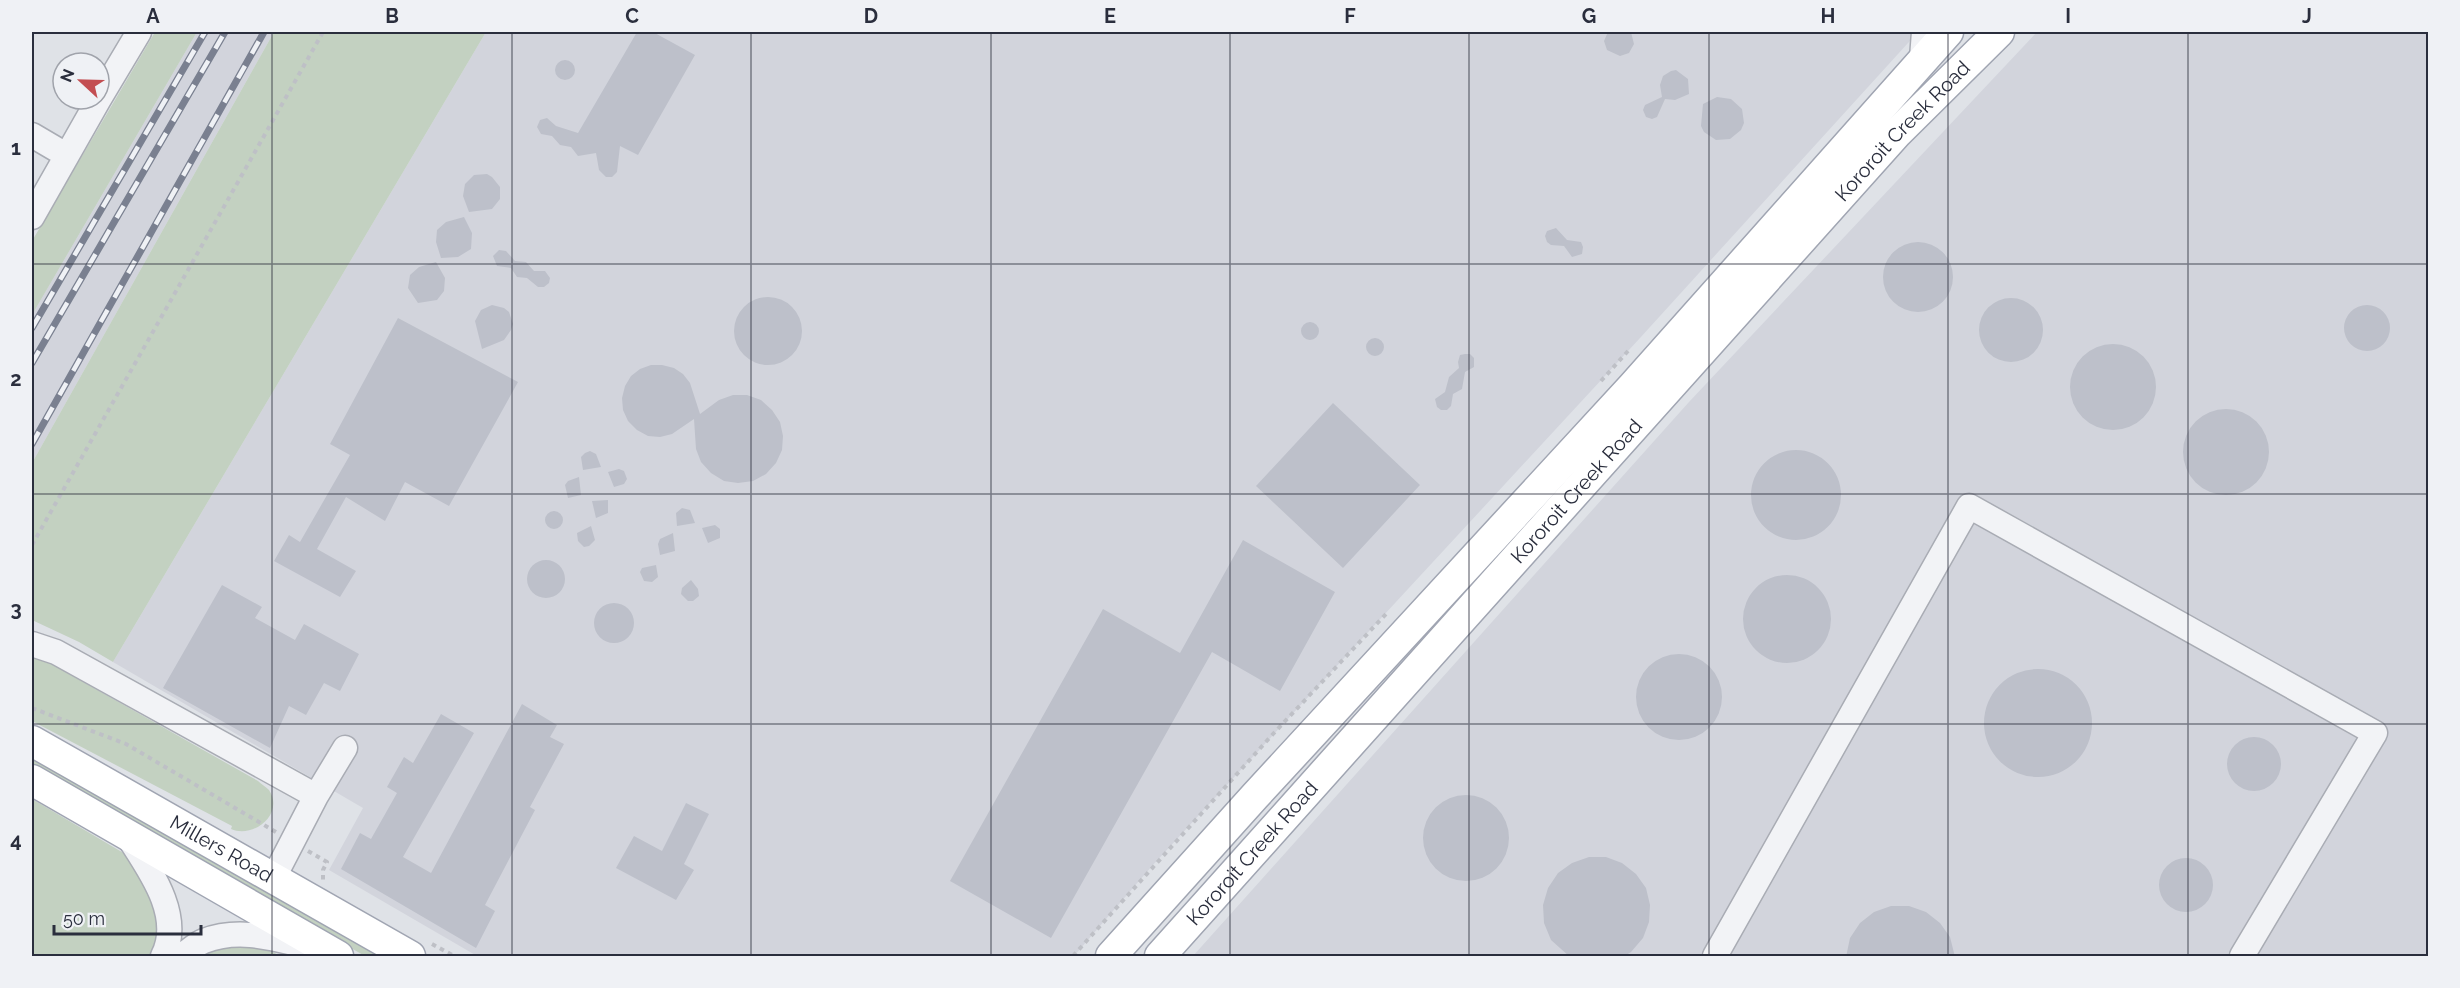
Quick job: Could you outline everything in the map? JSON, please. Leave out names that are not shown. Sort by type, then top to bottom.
[{"type":"main road","name":"Kororoit Creek Road","points":[[1111,957],[1395,643],[1633,387],[1923,45],[1948,32]]},
{"type":"main road","name":"Kororoit Creek Road","points":[[1160,957],[1897,133],[1999,32]]},
{"type":"main road","points":[[1395,643],[1420,666]]},
{"type":"main road","name":"Millers Road","points":[[32,741],[410,957]]},
{"type":"main road","name":"Millers Road","points":[[32,780],[334,955]]},
{"type":"street","points":[[111,79],[139,32]]},
{"type":"street","points":[[32,217],[92,111]]},
{"type":"street","points":[[32,135],[66,155]]},
{"type":"street","points":[[1715,957],[1969,506],[2375,733],[2242,957]]},
{"type":"street","points":[[32,644],[56,652],[316,796]]},
{"type":"street","points":[[273,879],[316,796],[345,748]]},
{"type":"street","points":[[126,834],[152,874],[163,897],[169,926],[163,957]]},
{"type":"street","points":[[182,957],[203,941],[234,934],[263,935],[334,955]]},
{"type":"path","points":[[32,545],[323,32]]},
{"type":"path","points":[[1594,390],[1633,346]]},
{"type":"path","points":[[1073,957],[1273,734],[1393,607]]},
{"type":"path","points":[[32,708],[126,744],[293,842]]},
{"type":"shaded area","points":[[197,32],[274,32],[32,463],[32,315]]},
{"type":"shaded area","points":[[486,32],[1918,32],[1640,338],[1152,866],[1074,956],[477,956],[329,870],[363,808],[113,662]]},
{"type":"shaded area","points":[[2037,32],[2428,32],[2428,956],[1193,956],[1689,402]]},
{"type":"green space","points":[[155,32],[197,32],[32,315],[32,241],[109,111],[111,111],[111,107]]},
{"type":"green space","points":[[274,32],[486,32],[113,662],[79,642],[32,620],[32,463]]},
{"type":"green space","points":[[32,653],[258,781],[269,790],[273,799],[270,816],[257,827],[248,830],[231,829],[232,826],[32,721]]},
{"type":"green space","points":[[32,755],[388,956],[365,956],[32,767]]},
{"type":"green space","points":[[32,799],[132,858],[163,922],[157,946],[150,956],[32,956]]},
{"type":"green space","points":[[234,940],[272,944],[273,952],[280,956],[196,956]]},
{"type":"building","points":[[637,32],[653,32],[695,55],[638,155],[620,146],[617,172],[612,177],[606,177],[599,170],[596,153],[578,156],[571,147],[560,145],[552,136],[541,134],[537,127],[540,120],[547,118],[556,126],[578,133]]},
{"type":"building","points":[[1608,32],[1631,32],[1634,44],[1629,53],[1620,56],[1607,50],[1604,41]]},
{"type":"building","points":[[565,60],[572,63],[575,70],[572,77],[565,80],[558,77],[555,70],[558,63]]},
{"type":"building","points":[[1676,70],[1688,79],[1689,94],[1675,100],[1665,99],[1657,117],[1652,119],[1646,117],[1643,110],[1645,105],[1662,97],[1660,85],[1663,76]]},
{"type":"building","points":[[1717,97],[1731,99],[1742,109],[1744,123],[1741,130],[1730,139],[1716,140],[1704,132],[1701,126],[1703,104]]},
{"type":"building","points":[[487,174],[500,187],[500,199],[492,209],[469,212],[463,196],[465,184],[474,175]]},
{"type":"building","points":[[464,217],[472,233],[471,249],[458,257],[441,258],[436,242],[437,230],[446,222]]},
{"type":"building","points":[[1556,228],[1567,240],[1581,242],[1582,254],[1572,257],[1564,246],[1551,245],[1547,242],[1545,236],[1547,231]]},
{"type":"building","points":[[1918,242],[1931,245],[1943,252],[1950,264],[1953,277],[1950,290],[1943,302],[1931,309],[1918,312],[1905,309],[1893,302],[1886,290],[1883,277],[1886,264],[1893,252],[1905,245]]},
{"type":"building","points":[[499,250],[506,251],[515,261],[526,262],[534,271],[545,271],[550,278],[549,283],[544,287],[538,287],[527,278],[517,277],[511,268],[497,266],[493,256]]},
{"type":"building","points":[[436,262],[445,278],[444,291],[437,300],[418,303],[408,288],[410,275],[419,267]]},
{"type":"building","points":[[775,297],[787,303],[796,312],[802,324],[800,344],[792,355],[775,365],[761,365],[744,355],[736,344],[734,324],[744,307],[755,299]]},
{"type":"building","points":[[2011,298],[2023,300],[2034,307],[2041,318],[2043,330],[2041,342],[2034,353],[2023,360],[2011,362],[1999,360],[1988,353],[1981,342],[1979,330],[1981,318],[1988,307],[1999,300]]},
{"type":"building","points":[[492,305],[509,312],[513,324],[504,340],[482,349],[475,321],[481,310]]},
{"type":"building","points":[[2367,305],[2383,312],[2390,328],[2383,344],[2367,351],[2351,344],[2344,328],[2351,312]]},
{"type":"building","points":[[398,318],[518,382],[449,506],[405,482],[385,521],[346,497],[317,549],[356,571],[340,597],[274,561],[289,535],[300,542],[350,455],[330,444]]},
{"type":"building","points":[[1310,322],[1316,325],[1319,331],[1316,337],[1310,340],[1304,337],[1301,331],[1304,325]]},
{"type":"building","points":[[1375,338],[1381,341],[1384,347],[1381,353],[1375,356],[1369,353],[1366,347],[1369,341]]},
{"type":"building","points":[[2113,344],[2130,347],[2144,356],[2153,370],[2156,387],[2153,404],[2144,418],[2130,427],[2113,430],[2096,427],[2082,418],[2073,404],[2070,387],[2073,370],[2082,356],[2096,347]]},
{"type":"building","points":[[1470,354],[1474,358],[1474,367],[1465,372],[1462,389],[1453,394],[1451,406],[1447,410],[1441,410],[1437,407],[1435,399],[1445,392],[1449,377],[1459,368],[1460,355]]},
{"type":"building","points":[[651,365],[674,368],[683,374],[690,383],[700,414],[719,400],[733,395],[747,395],[761,400],[780,422],[783,436],[782,450],[776,463],[766,474],[753,481],[738,483],[724,481],[711,473],[701,462],[696,449],[694,419],[672,434],[660,437],[648,436],[637,430],[628,421],[623,410],[622,398],[631,376]]},
{"type":"building","points":[[1333,403],[1420,485],[1343,568],[1256,486]]},
{"type":"building","points":[[2218,409],[2234,409],[2257,421],[2266,435],[2269,452],[2266,469],[2257,483],[2234,495],[2218,495],[2202,488],[2190,476],[2183,460],[2183,444],[2190,428],[2202,416]]},
{"type":"building","points":[[1796,450],[1813,454],[1828,463],[1837,478],[1841,495],[1837,512],[1828,527],[1813,536],[1796,540],[1779,536],[1764,527],[1755,512],[1751,495],[1755,478],[1764,463],[1779,454]]},
{"type":"building","points":[[590,451],[596,454],[601,467],[583,470],[581,457]]},
{"type":"building","points":[[619,469],[624,471],[627,479],[624,484],[614,487],[608,472]]},
{"type":"building","points":[[579,477],[581,495],[568,498],[565,485],[568,481]]},
{"type":"building","points":[[608,500],[608,513],[596,518],[592,501]]},
{"type":"building","points":[[682,508],[690,510],[695,523],[677,526],[676,513]]},
{"type":"building","points":[[554,511],[560,514],[563,520],[560,526],[554,529],[548,526],[545,520],[548,514]]},
{"type":"building","points":[[715,525],[720,529],[720,538],[708,543],[702,528]]},
{"type":"building","points":[[591,526],[595,540],[589,546],[584,547],[578,541],[577,533]]},
{"type":"building","points":[[673,533],[675,551],[660,555],[658,544],[660,539]]},
{"type":"building","points":[[1243,540],[1335,592],[1280,691],[1212,652],[1051,938],[950,881],[1103,609],[1180,653]]},
{"type":"building","points":[[546,560],[559,566],[565,579],[559,592],[546,598],[533,592],[527,579],[533,566]]},
{"type":"building","points":[[656,565],[658,577],[652,582],[644,581],[640,572],[642,568]]},
{"type":"building","points":[[1787,575],[1804,579],[1818,588],[1827,602],[1831,619],[1827,636],[1818,650],[1804,659],[1787,663],[1770,659],[1756,650],[1747,636],[1743,619],[1747,602],[1756,588],[1770,579]]},
{"type":"building","points":[[691,580],[698,589],[699,596],[693,601],[688,601],[681,594],[682,588]]},
{"type":"building","points":[[222,585],[262,607],[255,618],[295,640],[304,624],[359,654],[340,691],[324,683],[306,715],[289,706],[270,748],[163,688]]},
{"type":"building","points":[[614,603],[628,609],[634,623],[628,637],[614,643],[600,637],[594,623],[600,609]]},
{"type":"building","points":[[1671,654],[1687,654],[1710,666],[1719,680],[1722,697],[1719,714],[1710,728],[1687,740],[1671,740],[1655,733],[1643,721],[1636,705],[1636,689],[1643,673],[1655,661]]},
{"type":"building","points":[[2038,669],[2059,673],[2076,685],[2088,702],[2092,723],[2088,744],[2076,761],[2059,773],[2038,777],[2017,773],[2000,761],[1988,744],[1984,723],[1988,702],[2000,685],[2017,673]]},
{"type":"building","points":[[522,704],[557,725],[550,737],[564,744],[530,807],[535,810],[485,905],[495,911],[476,948],[341,869],[360,833],[371,839],[397,793],[387,787],[404,757],[413,763],[441,714],[474,733],[403,857],[431,873]]},
{"type":"building","points":[[2249,737],[2259,737],[2269,741],[2277,749],[2281,764],[2277,779],[2269,787],[2259,791],[2249,791],[2239,787],[2231,779],[2227,769],[2227,759],[2231,749],[2239,741]]},
{"type":"building","points":[[1466,795],[1490,802],[1502,814],[1509,838],[1502,862],[1490,874],[1466,881],[1442,874],[1430,862],[1423,838],[1430,814],[1442,802]]},
{"type":"building","points":[[686,803],[709,814],[684,864],[694,870],[676,900],[616,868],[634,836],[662,851]]},
{"type":"building","points":[[1589,857],[1606,857],[1622,863],[1636,874],[1646,888],[1650,905],[1649,922],[1643,938],[1631,952],[1623,957],[1570,957],[1551,940],[1544,923],[1543,905],[1548,888],[1558,873],[1572,863]]},
{"type":"building","points":[[2181,858],[2191,858],[2201,862],[2209,870],[2213,885],[2209,900],[2201,908],[2191,912],[2181,912],[2171,908],[2163,900],[2159,890],[2159,880],[2163,870],[2171,862]]},
{"type":"building","points":[[1891,906],[1909,906],[1926,912],[1940,923],[1950,937],[1955,957],[1846,957],[1850,938],[1860,923],[1874,912]]},
{"type":"railway","points":[[32,328],[205,32]]},
{"type":"railway","points":[[32,363],[225,32]]},
{"type":"railway","points":[[32,444],[264,32]]}]
